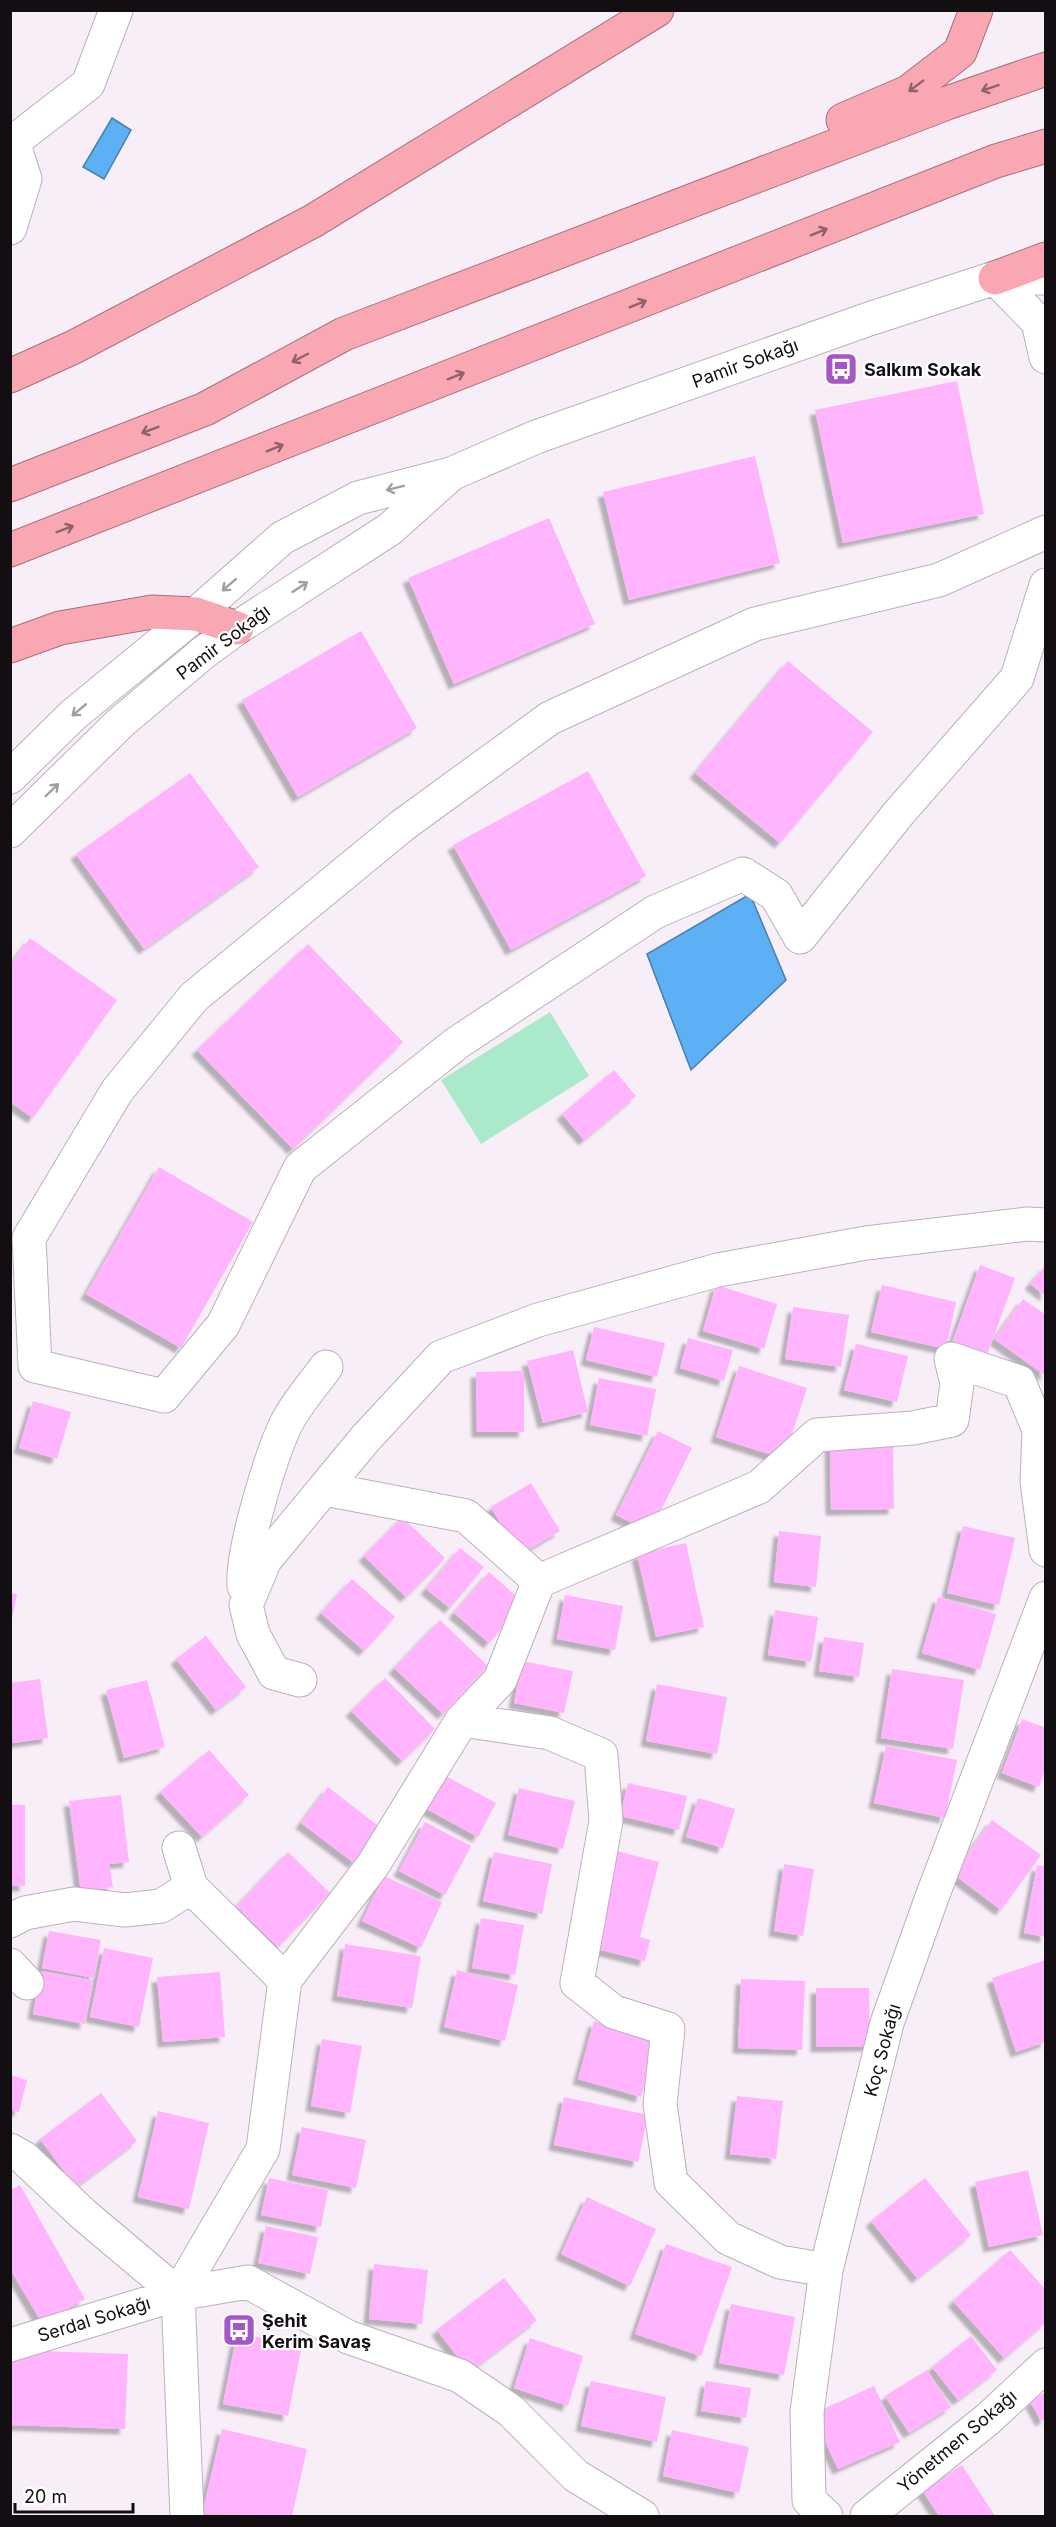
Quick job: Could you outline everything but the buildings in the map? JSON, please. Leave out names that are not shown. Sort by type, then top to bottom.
[{"type":"highway","points":[[589,50],[627,10]]},
{"type":"highway","points":[[10,376],[74,347],[313,221],[657,10]]},
{"type":"highway","points":[[10,485],[205,409],[344,334],[908,92],[960,52],[976,10]]},
{"type":"highway","points":[[344,334],[947,103],[1046,69]]},
{"type":"highway","points":[[10,550],[221,469],[996,161],[1046,146]]},
{"type":"highway","points":[[995,278],[1046,259]]},
{"type":"highway","points":[[10,646],[60,628],[152,612],[196,614],[237,628]]},
{"type":"street","points":[[10,228],[25,178],[12,143],[88,84],[116,10]]},
{"type":"street","points":[[995,278],[1038,322],[1046,357]]},
{"type":"street","name":"Pamir Sokağı","points":[[10,777],[73,715],[196,614],[282,538],[358,498],[451,474],[536,437],[869,319],[995,278],[1046,278]]},
{"type":"street","name":"Pamir Sokağı","points":[[10,831],[119,724],[237,628],[390,529],[451,474]]},
{"type":"street","points":[[1046,532],[939,580],[755,624],[550,718],[403,825],[203,990],[117,1091],[29,1238],[35,1366],[164,1396],[223,1325],[300,1168],[457,1043],[655,912],[743,874],[776,895],[800,937],[898,814],[1017,678],[1046,585]]},
{"type":"street","points":[[246,1605],[265,1560],[326,1489],[364,1439],[441,1358],[538,1320],[718,1270],[866,1243],[1027,1224],[1046,1225]]},
{"type":"street","points":[[187,2517],[178,2294],[263,2149],[285,1980],[373,1865],[462,1720],[500,1680],[539,1581],[759,1487],[817,1435],[913,1428],[952,1420],[957,1383],[951,1359],[1018,1382],[1039,1430],[1037,1481],[1046,1550]]},
{"type":"street","points":[[300,1680],[274,1673],[252,1634],[243,1574],[255,1515],[286,1424],[326,1367]]},
{"type":"street","points":[[326,1489],[466,1516],[539,1581]]},
{"type":"street","name":"Koç Sokağı","points":[[825,2517],[809,2500],[807,2412],[826,2270],[887,2023],[932,1897],[1046,1598]]},
{"type":"street","points":[[462,1720],[550,1733],[601,1755],[606,1821],[577,1983],[614,2012],[668,2029],[660,2104],[671,2182],[728,2238],[780,2262],[826,2270]]},
{"type":"street","points":[[179,1848],[190,1887],[285,1980]]},
{"type":"street","points":[[10,1921],[25,1913],[74,1904],[125,1910],[161,1906],[190,1887]]},
{"type":"street","points":[[10,2150],[24,2158],[83,2214],[178,2294]]},
{"type":"street","name":"Serdal Sokağı","points":[[10,2345],[178,2294],[248,2282],[348,2337],[460,2376],[511,2411],[576,2476],[642,2517]]},
{"type":"street","name":"Yönetmen Sokağı","points":[[867,2517],[988,2419],[1046,2365]]},
{"type":"green space","points":[[550,1012],[589,1076],[481,1144],[441,1080]]},
{"type":"water","points":[[112,118],[131,130],[104,179],[83,167]]},
{"type":"water","points":[[750,894],[786,980],[691,1070],[647,954]]},
{"type":"place","name":"Salkım Sokak","points":[[841,369]]},
{"type":"place","name":"Şehit Kerim Savaş","points":[[239,2330]]}]
